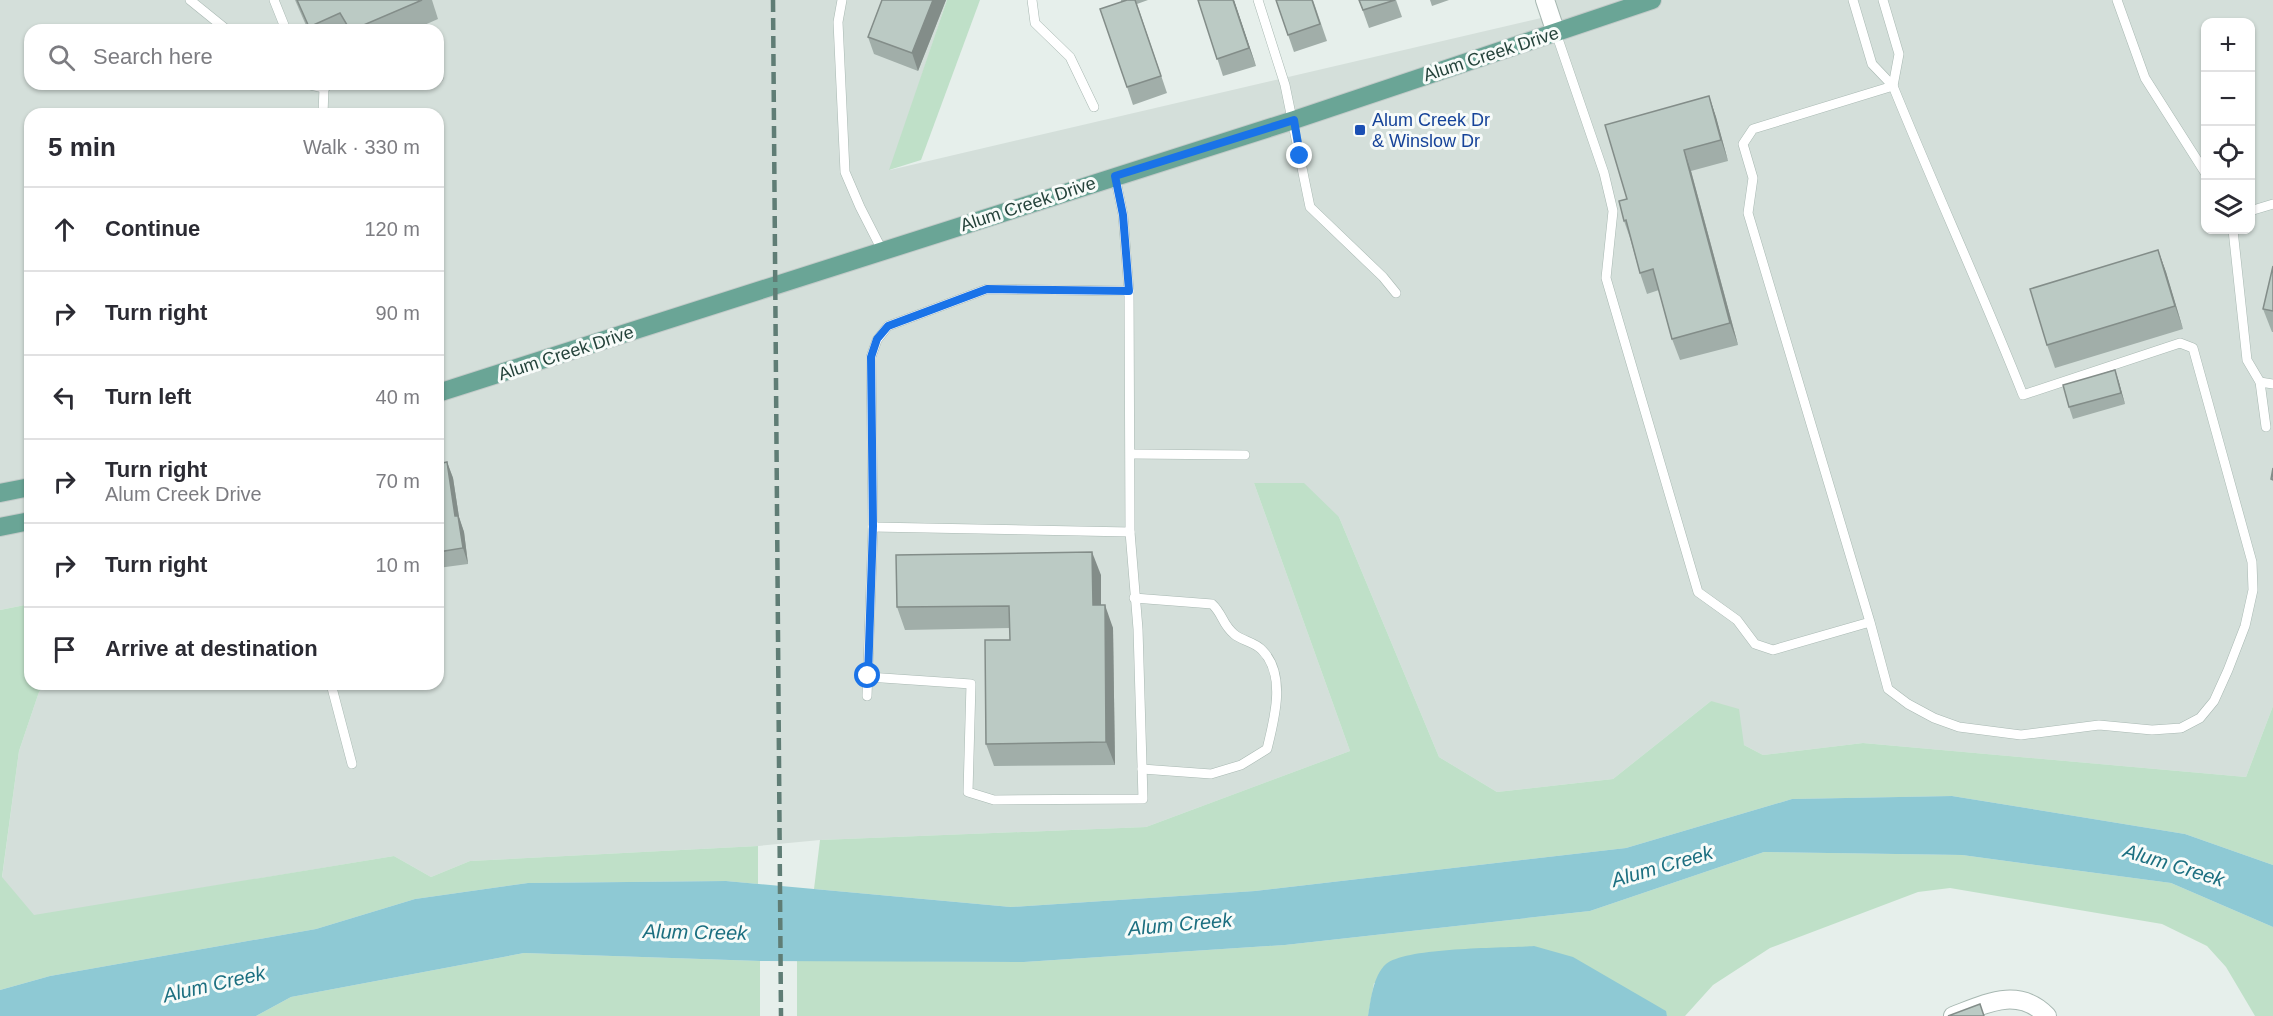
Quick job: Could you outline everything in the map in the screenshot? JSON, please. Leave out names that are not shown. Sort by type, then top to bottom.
[{"type":"main road","name":"Alum Creek Drive","points":[[444,391],[1294,120],[1652,0]]},
{"type":"main road","points":[[0,493],[24,488]]},
{"type":"main road","points":[[0,527],[24,522]]},
{"type":"street","points":[[1545,0],[1556,33]]},
{"type":"street","points":[[1953,1016],[2006,998],[2026,1002],[2047,1016]]},
{"type":"lane","points":[[190,0],[220,24]]},
{"type":"lane","points":[[274,0],[284,24]]},
{"type":"lane","points":[[842,0],[838,22],[845,172],[882,250]]},
{"type":"lane","points":[[1032,0],[1035,23],[1070,57],[1095,107]]},
{"type":"lane","points":[[1258,0],[1294,120],[1310,207],[1396,292]]},
{"type":"lane","points":[[1853,0],[1872,64],[1893,87],[1929,176],[1984,296],[2024,395],[2180,343],[2193,348],[2252,562],[2253,590],[2245,626],[2214,701],[2200,718],[2181,728],[2152,730],[2099,725],[2021,735],[1959,727],[1934,718],[1908,704],[1888,689],[1748,213],[1753,178],[1743,144],[1752,129],[1893,87]]},
{"type":"lane","points":[[1883,0],[1899,54],[1893,87]]},
{"type":"lane","points":[[2117,0],[2145,78],[2201,168]]},
{"type":"lane","points":[[1556,33],[1604,173],[1613,211],[1606,278],[1698,592],[1737,620],[1755,644],[1773,650],[1870,622]]},
{"type":"lane","points":[[324,108],[326,90]]},
{"type":"lane","points":[[868,676],[971,684],[968,792],[994,800],[1143,799],[1138,629],[1130,532],[1129,291],[1123,215],[1115,176]]},
{"type":"lane","points":[[2255,209],[2273,204]]},
{"type":"lane","points":[[2233,234],[2247,360],[2260,382],[2266,427]]},
{"type":"lane","points":[[867,696],[873,526],[871,357],[877,339],[888,326],[987,289],[1129,291]]},
{"type":"lane","points":[[2260,382],[2273,384]]},
{"type":"lane","points":[[1131,454],[1245,455]]},
{"type":"lane","points":[[873,526],[1130,532]]},
{"type":"lane","points":[[1134,598],[1212,604],[1220,612],[1224,624],[1236,636],[1261,648],[1273,664],[1277,704],[1267,749],[1241,765],[1211,774],[1142,769]]},
{"type":"lane","points":[[333,690],[352,764]]},
{"type":"shaded area","points":[[0,0],[947,0],[890,170],[1554,15],[1547,0],[2273,0],[2273,706],[2246,777],[1863,743],[1763,755],[1744,745],[1711,701],[1613,779],[1497,792],[1439,757],[1339,517],[1254,483],[1350,751],[1146,827],[820,840],[758,846],[470,861],[431,877],[394,856],[34,916],[2,878],[19,751],[40,690],[444,690],[444,108],[24,108],[24,605],[0,610]]},
{"type":"green space","points":[[947,0],[980,0],[921,160],[889,170]]},
{"type":"green space","points":[[1254,483],[1304,483],[1339,517],[1439,757],[1497,792],[1613,779],[1711,701],[1739,709],[1744,745],[1763,755],[1863,743],[2246,777],[2273,706],[2273,865],[2185,834],[1952,796],[1792,799],[1626,848],[1255,891],[1011,907],[814,889],[820,840],[1146,827],[1350,751]]},
{"type":"green space","points":[[24,605],[24,690],[40,690],[19,751],[2,877],[34,915],[394,856],[431,877],[470,861],[758,846],[758,884],[726,881],[528,883],[415,899],[316,929],[50,976],[0,990],[0,610]]},
{"type":"green space","points":[[1764,852],[1962,855],[2171,883],[2273,927],[2273,1016],[2255,1016],[2226,967],[2207,946],[2162,924],[1950,888],[1918,892],[1770,948],[1713,985],[1685,1016],[1667,1016],[1665,1011],[1374,983],[1368,1016],[797,1016],[797,960],[1024,962],[1285,945],[1590,911]]},
{"type":"green space","points":[[524,953],[760,961],[760,1016],[256,1016],[291,997]]},
{"type":"water","name":"Alum Creek","points":[[1952,796],[2185,834],[2273,865],[2273,927],[2171,883],[1962,855],[1764,852],[1590,911],[1285,945],[1024,962],[760,961],[524,953],[291,997],[256,1016],[0,1016],[0,990],[50,976],[316,929],[415,899],[528,883],[726,881],[1011,907],[1255,891],[1626,848],[1792,799]]},
{"type":"water","points":[[1534,946],[1573,957],[1666,1011],[1667,1016],[1368,1016],[1378,975],[1386,964],[1397,958],[1434,951]]},
{"type":"building","points":[[297,0],[422,0],[366,24],[346,24],[340,13],[316,24],[308,24]]},
{"type":"building","points":[[882,0],[933,0],[912,53],[868,37]]},
{"type":"building","points":[[1127,0],[1135,0],[1161,76],[1127,87],[1100,9]]},
{"type":"building","points":[[1198,0],[1233,0],[1249,48],[1217,59]]},
{"type":"building","points":[[1276,0],[1312,0],[1320,24],[1288,35]]},
{"type":"building","points":[[1359,0],[1395,0],[1363,10]]},
{"type":"building","points":[[1709,96],[1721,140],[1684,150],[1730,323],[1672,339],[1653,269],[1640,273],[1619,201],[1627,199],[1605,125]]},
{"type":"building","points":[[2158,250],[2175,306],[2047,345],[2030,289]]},
{"type":"building","points":[[2273,266],[2273,311],[2263,309]]},
{"type":"building","points":[[2115,370],[2121,393],[2069,407],[2063,385]]},
{"type":"building","points":[[447,462],[455,516],[458,516],[463,548],[444,551],[444,463]]},
{"type":"building","points":[[1092,552],[1093,605],[1105,605],[1106,742],[986,744],[985,640],[1010,640],[1009,606],[897,607],[896,555]]},
{"type":"building","points":[[1980,1004],[1984,1016],[1948,1016]]},
{"type":"railway","points":[[773,0],[781,1016]]},
{"type":"place","name":"Alum Creek Dr & Winslow Dr","points":[[1360,130]]},
{"type":"route","points":[[868,676],[873,526],[871,357],[877,339],[888,326],[987,289],[1129,291],[1123,215],[1115,176],[1294,120],[1300,156]]}]
